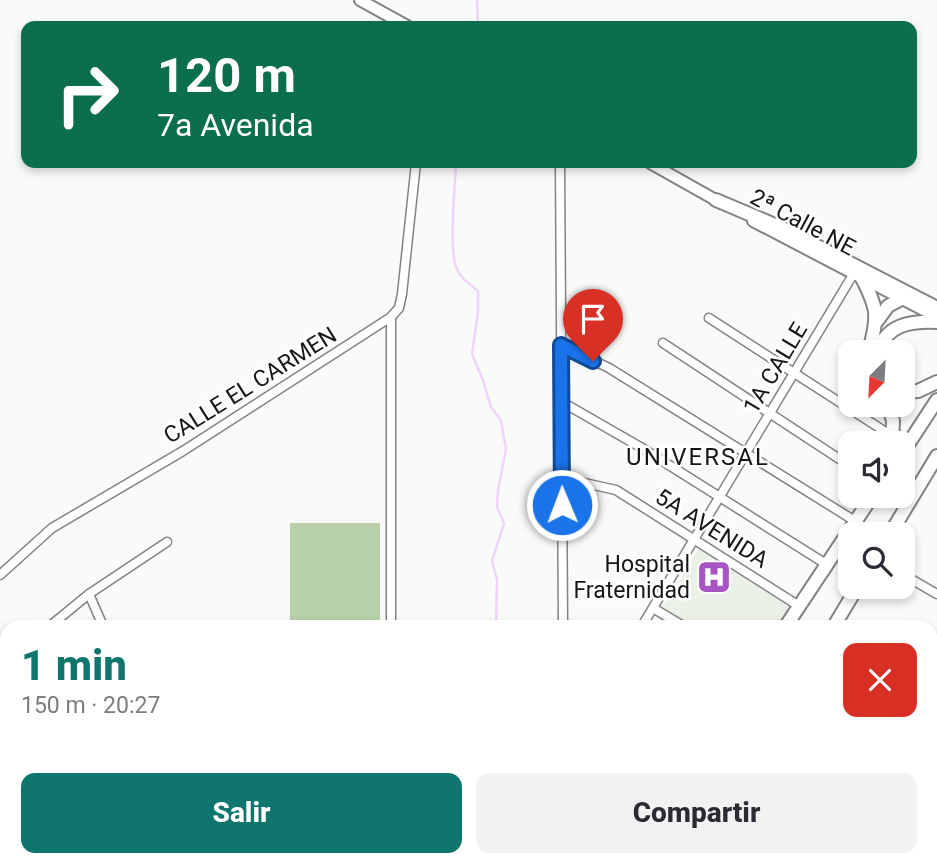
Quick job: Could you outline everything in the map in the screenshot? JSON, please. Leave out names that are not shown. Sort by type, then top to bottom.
[{"type":"main road","points":[[360,0],[398,21]]},
{"type":"main road","name":"2ª Calle NE","points":[[659,168],[776,234],[903,298],[937,320]]},
{"type":"main road","points":[[716,200],[782,228],[937,308]]},
{"type":"main road","points":[[857,275],[874,300],[877,321],[873,340]]},
{"type":"main road","points":[[877,321],[888,306],[903,298]]},
{"type":"main road","points":[[882,340],[896,327],[937,320]]},
{"type":"main road","points":[[915,391],[937,382]]},
{"type":"main road","points":[[915,434],[937,400]]},
{"type":"main road","points":[[897,522],[937,456]]},
{"type":"main road","points":[[790,620],[864,508]]},
{"type":"main road","points":[[838,620],[850,599]]},
{"type":"street","points":[[391,620],[391,317],[398,309],[402,294],[415,168]]},
{"type":"street","points":[[560,168],[563,620]]},
{"type":"street","name":"1A CALLE","points":[[646,620],[794,373],[857,275]]},
{"type":"street","name":"CALLE EL CARMEN","points":[[0,575],[52,528],[183,451],[391,317]]},
{"type":"street","points":[[709,318],[880,431]]},
{"type":"street","points":[[663,343],[838,458]]},
{"type":"street","points":[[561,345],[609,368],[855,521]]},
{"type":"street","points":[[562,402],[720,496],[826,564]]},
{"type":"street","name":"5A AVENIDA","points":[[562,478],[616,490],[799,606]]},
{"type":"street","points":[[57,620],[89,594],[167,542]]},
{"type":"street","points":[[915,581],[937,594]]},
{"type":"street","points":[[89,594],[100,620]]},
{"type":"street","points":[[653,608],[673,620]]},
{"type":"shaded area","name":"Hospital Fraternidad","points":[[699,548],[792,606],[783,620],[678,620],[661,610]]},
{"type":"green space","points":[[290,523],[380,523],[380,620],[290,620]]},
{"type":"waterway","points":[[477,0],[478,21]]},
{"type":"waterway","points":[[456,168],[454,258],[460,274],[478,291],[472,354],[491,407],[501,421],[506,449],[497,507],[504,523],[492,561],[497,580],[496,620]]},
{"type":"place","name":"Hospital Fraternidad","points":[[714,577]]},
{"type":"district","name":"UNIVERSAL","points":[[698,457]]},
{"type":"route","points":[[562,505],[561,345],[593,361]]}]
